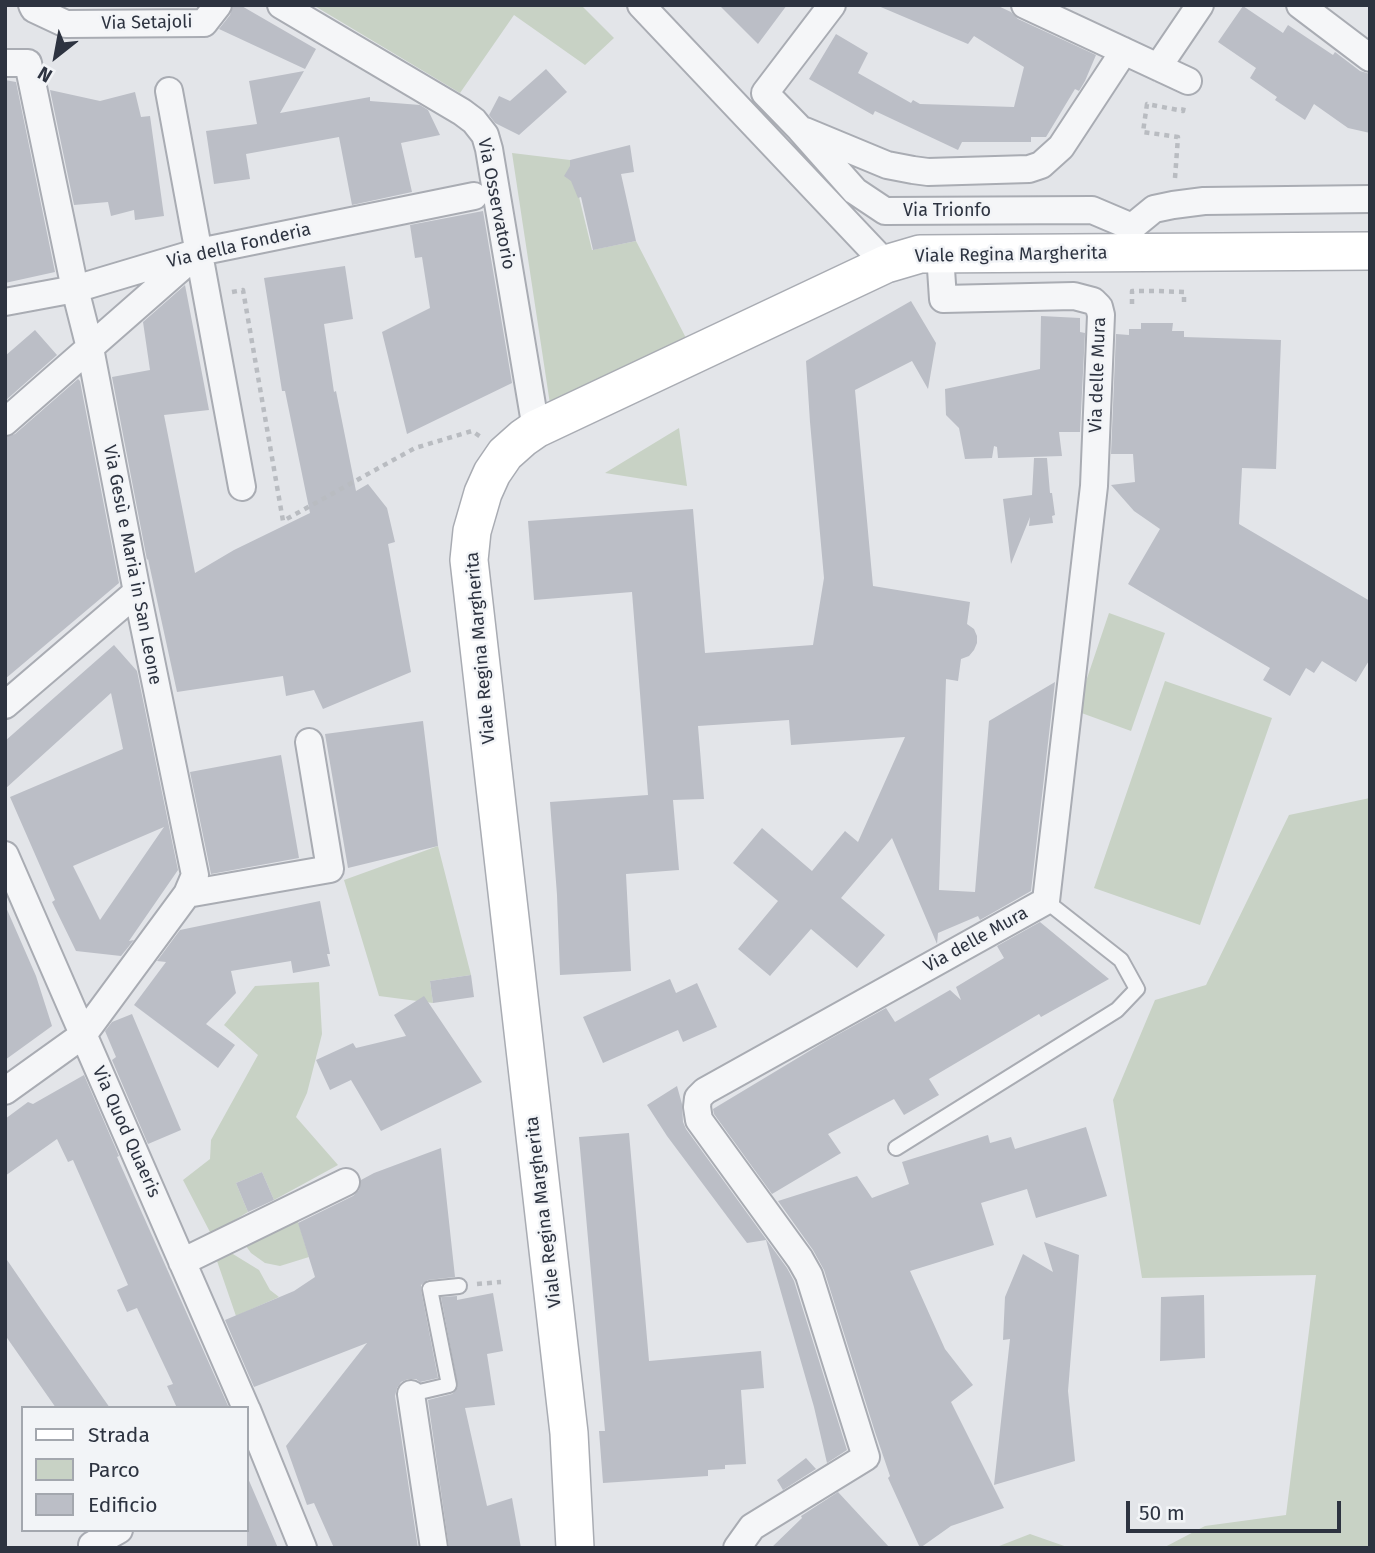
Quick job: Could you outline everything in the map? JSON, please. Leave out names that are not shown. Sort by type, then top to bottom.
[{"type":"main road","name":"Viale Regina Margherita","points":[[575,1548],[569,1433],[469,560],[472,531],[492,473],[505,454],[536,429],[886,264],[920,254],[1131,240],[1370,251]]},
{"type":"street","name":"Via Setajoli","points":[[32,5],[34,9],[66,24],[204,23],[218,5]]},
{"type":"street","name":"Via Osservatorio","points":[[281,5],[462,112],[474,121],[485,135],[536,429]]},
{"type":"street","points":[[641,5],[886,264]]},
{"type":"street","name":"Via Trionfo","points":[[832,5],[765,93],[855,191],[885,211],[1092,209],[1131,240]]},
{"type":"street","points":[[1025,5],[1188,81]]},
{"type":"street","points":[[1158,67],[1200,5]]},
{"type":"street","points":[[1300,5],[1370,58]]},
{"type":"street","points":[[800,129],[887,165],[912,170],[928,172],[1029,169],[1041,165],[1061,147],[1124,51]]},
{"type":"street","name":"Via Gesù e Maria in San Leone","points":[[5,1091],[83,1035],[187,894],[195,875],[90,348],[17,63]]},
{"type":"street","points":[[169,91],[242,487]]},
{"type":"street","name":"Via della Fonderia","points":[[5,302],[75,289],[199,252],[474,196]]},
{"type":"street","points":[[1131,240],[1154,209],[1173,205],[1204,201],[1370,199]]},
{"type":"street","points":[[5,422],[199,252]]},
{"type":"street","name":"Via delle Mura","points":[[737,1548],[752,1527],[866,1457],[808,1275],[800,1259],[699,1121],[696,1107],[698,1098],[705,1091],[1046,901],[1094,486],[1100,307],[1093,301],[1074,296],[943,299],[940,254]]},
{"type":"street","points":[[5,705],[137,592]]},
{"type":"street","points":[[187,894],[330,869],[309,742]]},
{"type":"street","name":"Via Quod Quaeris","points":[[5,855],[245,1406]]},
{"type":"street","points":[[182,1262],[346,1182]]},
{"type":"street","points":[[411,1394],[434,1548]]},
{"type":"street","name":"Via Quod Quaeris","points":[[248,1419],[255,1453],[303,1548]]},
{"type":"street","points":[[93,1547],[116,1532]]},
{"type":"lane","points":[[896,1148],[1116,1010],[1137,989],[1121,960],[1046,901]]},
{"type":"lane","points":[[411,1394],[449,1385],[430,1289],[459,1286]]},
{"type":"path","points":[[1173,205],[1178,137],[1143,131],[1147,104],[1183,111],[1188,81]]},
{"type":"path","points":[[207,298],[243,290],[283,521],[415,448],[472,431],[505,454]]},
{"type":"path","points":[[1132,304],[1132,291],[1184,292],[1184,304]]},
{"type":"green space","points":[[313,5],[581,5],[614,38],[585,65],[514,15],[460,93]]},
{"type":"green space","points":[[512,153],[570,160],[592,250],[636,241],[686,338],[550,404]]},
{"type":"green space","points":[[679,428],[687,486],[605,473]]},
{"type":"green space","points":[[1109,613],[1165,633],[1131,731],[1076,711]]},
{"type":"green space","points":[[1165,681],[1272,718],[1200,925],[1094,888]]},
{"type":"green space","points":[[1370,798],[1370,1548],[1163,1548],[1205,1526],[1286,1515],[1316,1275],[1142,1278],[1113,1100],[1155,1000],[1206,985],[1289,815]]},
{"type":"green space","points":[[438,846],[471,975],[430,981],[433,1003],[379,996],[344,880]]},
{"type":"green space","points":[[319,982],[322,1034],[307,1093],[296,1117],[338,1165],[274,1200],[262,1172],[236,1183],[248,1212],[211,1234],[183,1180],[210,1159],[211,1140],[258,1055],[224,1025],[255,986]]},
{"type":"green space","points":[[296,1215],[309,1257],[280,1266],[265,1263],[251,1253],[243,1242]]},
{"type":"green space","points":[[228,1251],[259,1270],[270,1290],[279,1297],[236,1316],[217,1261]]},
{"type":"green space","points":[[1030,1534],[1070,1548],[994,1548]]},
{"type":"building","points":[[233,5],[240,5],[316,49],[305,69],[219,29],[230,15]]},
{"type":"building","points":[[719,5],[787,5],[758,44]]},
{"type":"building","points":[[876,5],[996,5],[1011,12],[1018,19],[1096,55],[1079,91],[1075,89],[1046,137],[1031,137],[1031,142],[962,142],[958,150],[875,111],[873,115],[809,79],[836,34],[868,53],[858,73],[911,103],[913,100],[920,104],[1014,107],[1024,67],[974,36],[968,44]]},
{"type":"building","points":[[1243,6],[1283,33],[1288,25],[1333,55],[1335,52],[1360,71],[1370,74],[1370,133],[1348,128],[1314,104],[1305,120],[1275,100],[1277,97],[1250,78],[1256,68],[1218,42]]},
{"type":"building","points":[[546,69],[567,92],[519,135],[495,123],[489,115],[499,96],[510,101]]},
{"type":"building","points":[[304,71],[280,113],[370,97],[370,101],[420,105],[428,110],[440,135],[401,143],[412,192],[352,205],[339,137],[246,154],[250,179],[214,184],[206,131],[257,124],[249,81]]},
{"type":"building","points":[[5,80],[16,82],[55,272],[5,283]]},
{"type":"building","points":[[50,90],[100,101],[135,92],[141,117],[150,116],[164,216],[135,220],[134,210],[111,216],[108,202],[74,205]]},
{"type":"building","points":[[630,145],[634,172],[621,174],[636,241],[593,250],[581,197],[578,198],[571,181],[564,176],[570,166],[570,160]]},
{"type":"building","points":[[483,211],[512,383],[407,434],[382,332],[430,308],[422,257],[415,258],[410,225]]},
{"type":"building","points":[[345,266],[353,319],[324,324],[334,392],[336,391],[356,491],[368,484],[387,508],[395,542],[388,544],[411,672],[323,709],[314,690],[286,696],[283,676],[177,692],[147,560],[112,377],[150,370],[143,322],[185,285],[209,410],[164,415],[195,573],[234,550],[310,513],[285,391],[282,391],[264,278]]},
{"type":"building","points":[[911,301],[936,343],[928,389],[912,361],[855,390],[873,586],[970,602],[967,624],[974,629],[977,643],[969,656],[961,659],[958,681],[946,679],[939,890],[975,892],[989,721],[1055,682],[1031,891],[980,920],[978,916],[938,933],[937,944],[892,838],[841,898],[885,935],[857,968],[811,929],[770,976],[738,949],[778,901],[733,863],[762,828],[812,871],[845,831],[858,842],[905,737],[791,745],[789,720],[698,726],[704,799],[673,800],[679,870],[626,874],[631,971],[560,975],[550,802],[648,795],[632,592],[534,600],[528,521],[693,509],[705,653],[813,645],[824,578],[806,361]]},
{"type":"building","points":[[1041,316],[1080,318],[1080,332],[1085,333],[1080,432],[1059,432],[1062,456],[998,458],[997,447],[994,446],[992,458],[965,459],[959,428],[946,415],[945,389],[1040,369]]},
{"type":"building","points":[[1141,323],[1173,323],[1172,331],[1184,331],[1184,337],[1281,340],[1276,469],[1242,468],[1239,524],[1370,601],[1370,659],[1356,682],[1322,661],[1314,673],[1306,668],[1290,696],[1263,680],[1270,668],[1128,584],[1160,529],[1134,511],[1111,485],[1135,482],[1133,454],[1111,454],[1116,334],[1129,335],[1129,329],[1141,329]]},
{"type":"building","points":[[35,330],[57,355],[5,401],[5,356]]},
{"type":"building","points":[[78,379],[119,583],[5,679],[5,437],[15,434]]},
{"type":"building","points":[[1034,458],[1047,458],[1055,515],[1052,516],[1053,523],[1029,526],[1030,517],[1011,564],[1003,499],[1032,495]]},
{"type":"building","points":[[114,645],[137,671],[178,870],[121,956],[76,951],[52,902],[55,900],[10,797],[123,749],[111,693],[5,789],[5,741]],"holes":[[[164,827],[100,920],[73,866]]]},
{"type":"building","points":[[423,721],[438,846],[348,868],[325,734]]},
{"type":"building","points":[[281,755],[299,858],[211,874],[190,772]]},
{"type":"building","points":[[320,901],[330,966],[293,973],[291,961],[231,971],[236,993],[206,1024],[235,1045],[218,1068],[134,1005],[166,962],[157,961],[180,930]]},
{"type":"building","points":[[5,905],[36,976],[52,1026],[5,1060]]},
{"type":"building","points":[[1040,922],[1109,979],[1041,1017],[1039,1014],[929,1079],[939,1095],[904,1115],[894,1099],[828,1134],[841,1153],[772,1194],[713,1109],[886,1008],[895,1022],[950,990],[961,1000],[956,987],[1004,958],[997,946]]},
{"type":"building","points":[[471,975],[474,997],[433,1003],[430,981]]},
{"type":"building","points":[[670,979],[676,993],[697,983],[717,1027],[683,1042],[678,1030],[603,1063],[583,1017]]},
{"type":"building","points":[[424,996],[482,1082],[381,1131],[351,1080],[330,1090],[316,1060],[353,1043],[356,1048],[406,1036],[394,1015]]},
{"type":"building","points":[[132,1014],[181,1130],[148,1144],[112,1060],[116,1057],[105,1031],[112,1022]]},
{"type":"building","points":[[84,1075],[119,1156],[117,1157],[228,1406],[176,1406],[167,1386],[173,1384],[137,1308],[127,1312],[117,1290],[128,1285],[73,1160],[68,1162],[57,1139],[5,1176],[5,1119],[28,1102],[33,1104]]},
{"type":"building","points":[[677,1086],[686,1129],[787,1268],[794,1281],[847,1450],[827,1463],[814,1407],[766,1240],[747,1243],[647,1105]]},
{"type":"building","points":[[1086,1127],[1107,1196],[1036,1218],[1027,1189],[981,1203],[994,1245],[910,1271],[945,1349],[973,1385],[951,1402],[1004,1508],[951,1526],[920,1548],[888,1478],[890,1476],[824,1270],[778,1201],[857,1176],[872,1198],[909,1184],[902,1162],[988,1135],[990,1143],[1011,1137],[1015,1149]]},
{"type":"building","points":[[629,1133],[649,1361],[761,1351],[764,1388],[741,1390],[746,1464],[725,1465],[725,1469],[708,1470],[708,1476],[603,1483],[599,1431],[605,1431],[579,1137]]},
{"type":"building","points":[[441,1148],[455,1277],[428,1280],[421,1285],[438,1378],[420,1382],[408,1379],[401,1382],[395,1396],[418,1548],[334,1548],[314,1503],[307,1505],[286,1446],[367,1343],[254,1387],[225,1320],[294,1291],[315,1277],[298,1223],[353,1196],[359,1190],[361,1180],[374,1173]]},
{"type":"building","points":[[262,1172],[274,1200],[248,1212],[236,1183]]},
{"type":"building","points":[[1044,1242],[1079,1255],[1068,1391],[1075,1461],[994,1485],[1010,1339],[1003,1340],[1005,1297],[1023,1254],[1053,1272]]},
{"type":"building","points":[[5,1257],[109,1406],[55,1406],[5,1335]]},
{"type":"building","points":[[493,1293],[503,1351],[487,1354],[495,1405],[465,1408],[487,1506],[512,1498],[521,1548],[449,1548],[428,1400],[452,1394],[458,1387],[441,1297],[457,1296],[457,1300]]},
{"type":"building","points":[[1204,1295],[1205,1358],[1160,1361],[1161,1297]]},
{"type":"building","points":[[806,1458],[816,1469],[783,1490],[777,1480]]},
{"type":"building","points":[[248,1478],[278,1548],[247,1548],[248,1532]]},
{"type":"building","points":[[838,1492],[890,1548],[771,1548],[801,1516]]}]
